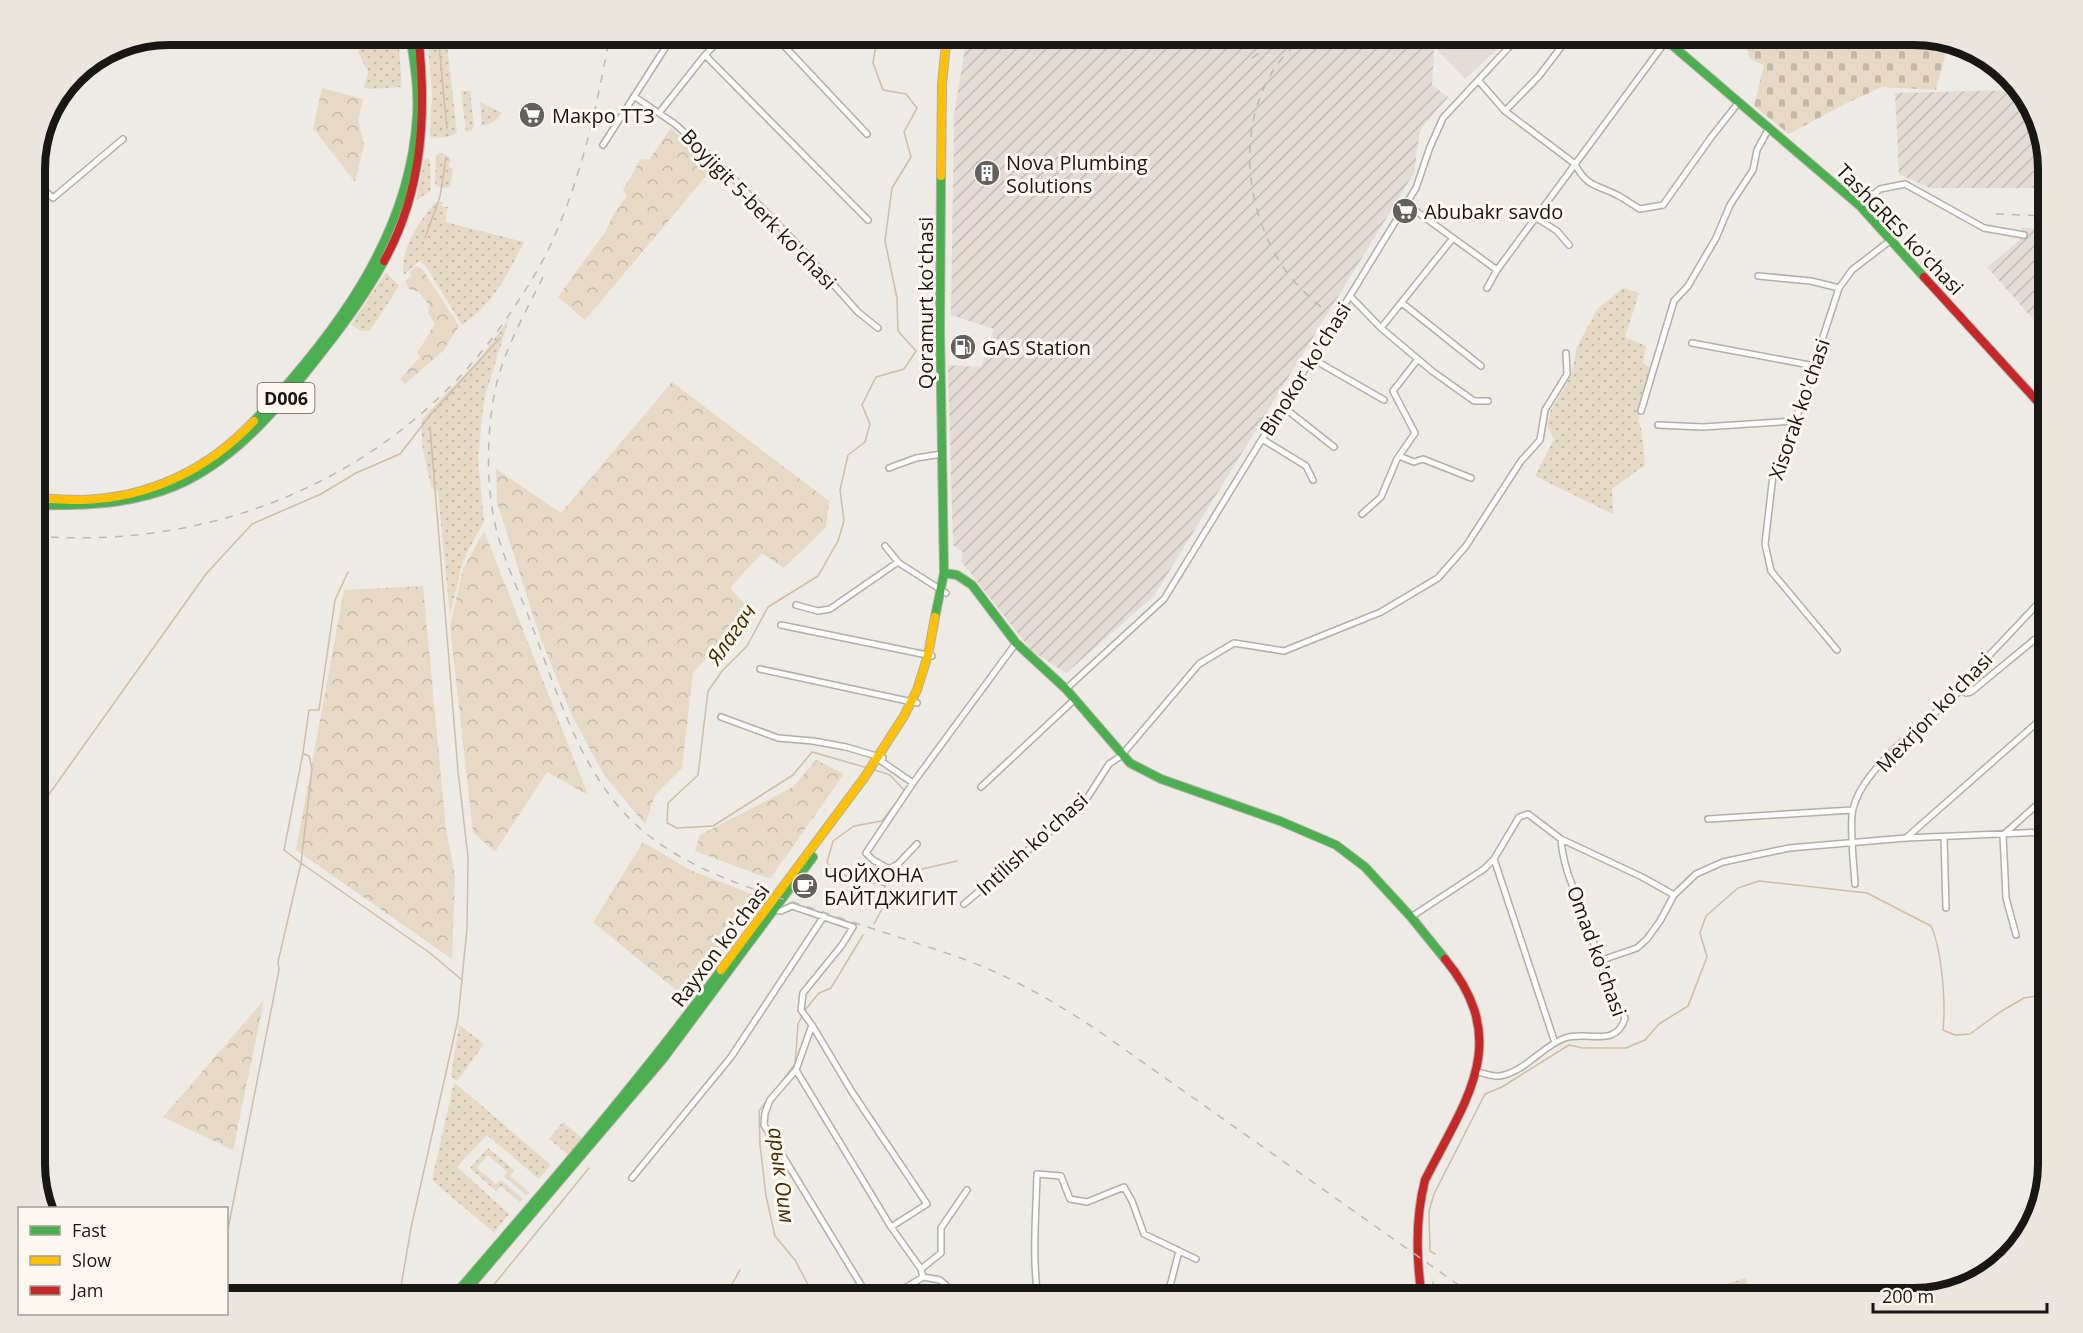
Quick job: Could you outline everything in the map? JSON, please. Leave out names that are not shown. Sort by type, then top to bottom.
[{"type":"main road","name":"D006","points":[[45,499],[86,501],[121,497],[172,482],[210,461],[237,440],[296,375],[342,316],[365,281],[383,250],[398,213],[417,148],[417,96],[411,45]]},
{"type":"main road","name":"D006","points":[[45,505],[95,507],[142,498],[175,487],[223,459],[250,436],[302,379],[352,313],[378,274],[402,222],[413,187],[424,95],[419,45]]},
{"type":"main road","name":"Qoramurt koʻchasi","points":[[947,45],[942,84],[942,454],[947,573]]},
{"type":"main road","name":"TashGRES ko'chasi","points":[[1671,45],[1860,206],[2038,401]]},
{"type":"main road","name":"Qoramurt koʻchasi","points":[[942,353],[947,573]]},
{"type":"main road","name":"Rayxon ko'chasi","points":[[469,1288],[663,1059],[880,760],[914,703],[930,655],[947,573]]},
{"type":"main road","points":[[947,573],[962,577],[972,585],[1016,644],[1066,689],[1121,756],[1134,767],[1330,841],[1365,867],[1412,917],[1460,977],[1470,994],[1478,1029],[1480,1045],[1477,1072],[1423,1188],[1418,1237],[1421,1288]]},
{"type":"main road","name":"Rayxon ko'chasi","points":[[461,1288],[658,1054],[771,909]]},
{"type":"street","points":[[603,146],[667,45]]},
{"type":"street","points":[[659,113],[715,45]]},
{"type":"street","points":[[783,45],[867,134]]},
{"type":"street","name":"Binokor ko'chasi","points":[[1066,689],[1164,599],[1416,188],[1433,138],[1443,118],[1511,45]]},
{"type":"street","points":[[1505,111],[1539,76],[1563,45]]},
{"type":"street","points":[[1486,288],[1663,45]]},
{"type":"street","points":[[705,56],[868,220]]},
{"type":"street","points":[[1478,80],[1505,111],[1575,164],[1580,175],[1596,188],[1618,195],[1640,209],[1663,205],[1739,102]]},
{"type":"street","name":"Boyjigit 5-berk ko'chasi","points":[[635,97],[675,124],[720,165],[799,246],[858,312],[878,328]]},
{"type":"street","points":[[1641,411],[1674,301],[1688,286],[1716,238],[1731,205],[1753,170],[1757,150],[1769,128]]},
{"type":"street","points":[[45,191],[53,198],[123,139]]},
{"type":"street","points":[[1860,206],[1880,189],[1905,184],[1984,228],[2024,235]]},
{"type":"street","points":[[1405,203],[1497,270]]},
{"type":"street","points":[[1536,217],[1557,231],[1569,245]]},
{"type":"street","points":[[1381,328],[1453,238]]},
{"type":"street","name":"Xisorak ko'chasi","points":[[1837,650],[1771,572],[1765,544],[1773,475],[1786,447],[1815,366],[1839,288],[1852,270],[1891,240]]},
{"type":"street","points":[[1758,276],[1811,281],[1839,288]]},
{"type":"street","points":[[1350,296],[1381,328],[1418,359],[1474,401],[1488,400]]},
{"type":"street","points":[[1402,303],[1481,366]]},
{"type":"street","points":[[1692,343],[1815,366]]},
{"type":"street","name":"Intilish ko'chasi","points":[[964,904],[1084,803],[1109,764],[1121,756],[1199,664],[1234,643],[1284,651],[1381,612],[1438,578],[1466,546],[1521,461],[1540,440],[1545,410],[1567,374],[1566,353]]},
{"type":"street","points":[[1311,358],[1384,400]]},
{"type":"street","points":[[1362,514],[1381,497],[1399,456],[1415,432],[1394,391],[1418,359]]},
{"type":"street","points":[[1282,406],[1334,447]]},
{"type":"street","points":[[1658,425],[1703,428],[1794,421]]},
{"type":"street","points":[[1262,439],[1306,466],[1313,480]]},
{"type":"street","points":[[889,468],[916,458],[942,454]]},
{"type":"street","points":[[1399,456],[1414,462],[1423,459],[1471,478]]},
{"type":"street","points":[[885,546],[898,562],[944,592]]},
{"type":"street","points":[[796,605],[818,611],[830,609],[898,562]]},
{"type":"street","name":"Mexrjon ko'chasi","points":[[1855,884],[1852,810],[1863,786],[1882,762],[1958,690],[2038,605]]},
{"type":"street","points":[[781,625],[930,655]]},
{"type":"street","points":[[1958,690],[1971,692],[2038,636]]},
{"type":"street","points":[[917,844],[898,864],[889,869],[866,853],[913,783],[1016,644]]},
{"type":"street","points":[[760,669],[914,703]]},
{"type":"street","points":[[981,788],[1075,699]]},
{"type":"street","points":[[721,717],[778,738],[813,741],[880,760],[913,783]]},
{"type":"street","points":[[1906,838],[2038,723]]},
{"type":"street","points":[[2003,835],[2038,805]]},
{"type":"street","points":[[1708,819],[1852,810]]},
{"type":"street","name":"Omad ko'chasi","points":[[1412,917],[1484,869],[1494,859],[1519,817],[1528,814],[1561,839],[1642,877],[1674,895]]},
{"type":"street","points":[[1599,961],[1637,948],[1660,921],[1674,895],[1696,874],[1723,862],[1789,848],[1906,838],[2038,833]]},
{"type":"street","points":[[2003,835],[2006,898],[2016,935]]},
{"type":"street","points":[[1944,837],[1946,908]]},
{"type":"street","name":"Omad ko'chasi","points":[[1477,1072],[1499,1076],[1518,1069],[1563,1038],[1598,1036],[1617,1033],[1622,1029],[1625,1018],[1599,961],[1562,859],[1561,839]]},
{"type":"street","points":[[1494,859],[1555,1043]]},
{"type":"street","points":[[771,909],[781,911],[792,906],[853,927],[842,945],[803,993],[801,1010],[852,1092],[927,1204],[891,1227]]},
{"type":"street","points":[[632,1178],[731,1057],[824,916]]},
{"type":"street","points":[[811,1023],[796,1070],[770,1100],[765,1113],[764,1125],[862,1288]]},
{"type":"street","points":[[796,1070],[891,1227],[921,1269],[923,1277]]},
{"type":"street","points":[[1036,1288],[1038,1174],[1061,1176],[1070,1198],[1087,1202],[1124,1187],[1132,1201],[1144,1234],[1196,1259]]},
{"type":"street","points":[[921,1269],[941,1253],[941,1228],[967,1190]]},
{"type":"street","points":[[1170,1288],[1179,1251]]},
{"type":"street","points":[[906,1288],[923,1277],[940,1280],[949,1288]]},
{"type":"shaded area","points":[[965,45],[1434,45],[1432,85],[1448,97],[1420,130],[1414,173],[1154,596],[1066,673],[1032,651],[961,561],[963,552],[953,545],[948,365],[981,367],[994,329],[951,315],[954,116]]},
{"type":"shaded area","points":[[1438,45],[1502,45],[1465,79],[1438,51]]},
{"type":"shaded area","points":[[2009,90],[2029,122],[2034,137],[2038,188],[1930,188],[1899,174],[1895,93]]},
{"type":"shaded area","points":[[2022,228],[2038,228],[2038,325],[1987,267],[2020,240]]},
{"type":"green space","points":[[360,45],[399,45],[402,87],[369,89],[364,87],[368,72],[358,52]]},
{"type":"green space","points":[[428,45],[447,45],[457,133],[448,137],[432,138],[430,136],[432,94]]},
{"type":"green space","points":[[1745,45],[1914,45],[1947,49],[1936,90],[1882,87],[1789,134],[1754,106],[1764,65],[1750,59]]},
{"type":"green space","points":[[322,88],[363,99],[358,121],[364,145],[355,182],[313,128]]},
{"type":"green space","points":[[461,91],[470,91],[474,126],[472,130],[466,132]]},
{"type":"green space","points":[[480,102],[502,113],[494,122],[482,126]]},
{"type":"green space","points":[[671,128],[713,168],[585,320],[558,297],[606,231],[613,215],[627,196],[623,190],[641,159],[649,160]]},
{"type":"green space","points":[[442,153],[449,157],[452,162],[449,167],[453,168],[450,187],[445,188],[437,187],[435,184],[436,155]]},
{"type":"green space","points":[[426,158],[430,160],[431,191],[416,200],[424,161]]},
{"type":"green space","points":[[436,202],[443,202],[441,206],[448,207],[445,222],[524,242],[506,277],[491,298],[462,325],[426,266],[419,261],[404,275],[403,265],[412,236]]},
{"type":"green space","points":[[416,266],[422,269],[459,326],[443,351],[405,384],[400,379],[420,357],[417,353],[435,324],[428,313],[429,305],[419,292],[409,289],[405,281],[412,276],[409,273]]},
{"type":"green space","points":[[386,272],[399,286],[370,331],[361,331],[351,325]]},
{"type":"green space","points":[[1623,288],[1639,293],[1625,337],[1646,346],[1643,363],[1651,368],[1638,419],[1642,432],[1645,465],[1612,489],[1613,514],[1535,476],[1554,439],[1547,425],[1551,410],[1571,376],[1577,347],[1597,309]]},
{"type":"green space","points":[[509,319],[484,399],[478,458],[484,521],[463,560],[450,616],[438,492],[431,487],[422,444],[422,419],[481,357]]},
{"type":"green space","points":[[672,382],[829,501],[826,527],[784,568],[762,553],[730,588],[745,604],[730,632],[693,673],[682,768],[655,795],[645,824],[604,775],[572,716],[539,634],[497,502],[496,469],[561,513]]},
{"type":"green space","points":[[484,531],[588,795],[547,772],[495,852],[473,832],[450,626],[463,569]]},
{"type":"green space","points":[[423,586],[446,829],[455,877],[452,959],[296,850],[344,590]]},
{"type":"green space","points":[[816,760],[844,774],[770,879],[695,851],[700,835],[793,787]]},
{"type":"green space","points":[[643,842],[690,870],[760,897],[681,994],[593,922]]},
{"type":"green space","points":[[264,1000],[233,1150],[163,1117]]},
{"type":"green space","points":[[459,1025],[484,1044],[457,1081],[451,1076]]},
{"type":"green space","points":[[454,1082],[551,1165],[539,1179],[487,1135],[457,1167],[509,1214],[494,1233],[432,1180]]},
{"type":"green space","points":[[563,1122],[583,1139],[569,1155],[549,1139]]},
{"type":"green space","points":[[488,1148],[514,1170],[510,1176],[529,1192],[526,1195],[504,1176],[507,1172],[488,1155],[477,1168],[496,1184],[501,1180],[523,1199],[520,1202],[501,1186],[496,1191],[470,1168]]},
{"type":"green space","points":[[1746,1278],[1749,1288],[1712,1288]]},
{"type":"waterway","points":[[439,45],[447,129]]},
{"type":"waterway","name":"Ялагач","points":[[868,768],[812,752],[793,775],[713,826],[677,828],[667,823],[668,803],[698,775],[708,691],[723,670],[747,646],[768,607],[818,576],[838,541],[844,521],[840,490],[848,455],[865,442],[870,424],[862,405],[876,377],[904,369],[916,351],[898,331],[897,298],[885,241],[892,188],[911,157],[904,132],[917,108],[906,94],[883,90],[873,63],[876,45]]},
{"type":"waterway","points":[[425,238],[440,197],[446,157]]},
{"type":"waterway","points":[[45,800],[206,574],[252,524],[321,494],[356,473],[400,454],[432,413],[500,338]]},
{"type":"waterway","points":[[401,1288],[411,1228],[458,1019],[467,928],[468,857],[458,771],[430,427]]},
{"type":"waterway","points":[[348,572],[335,600],[319,710],[309,710],[284,850],[430,953],[462,980]]},
{"type":"waterway","points":[[228,1229],[279,970],[278,962],[301,863],[312,769],[309,756],[304,754]]},
{"type":"waterway","name":"Ялагач","points":[[872,769],[890,775],[905,791],[882,821],[854,826],[833,841],[827,862],[832,872],[885,886]]},
{"type":"waterway","name":"арык Оим","points":[[874,924],[882,909],[885,886],[896,875],[957,861]]},
{"type":"waterway","points":[[1435,1254],[1430,1251],[1429,1211],[1434,1194],[1485,1094],[1502,1087],[1569,1045],[1583,1048],[1626,1048],[1645,1040],[1659,1024],[1688,1006],[1707,957],[1700,933],[1706,916],[1738,888],[1759,881],[1867,893],[1931,926],[1938,949],[1942,977],[1943,1030],[1955,1035],[1970,1034],[2024,998],[2038,996]]},
{"type":"waterway","name":"арык Оим","points":[[805,1010],[819,993],[831,988],[863,935]]},
{"type":"waterway","name":"арык Оим","points":[[803,1014],[798,1024],[795,1064],[759,1111],[766,1196],[775,1236],[795,1260],[810,1288]]},
{"type":"waterway","points":[[491,1288],[589,1168]]},
{"type":"waterway","points":[[730,1288],[740,1270]]},
{"type":"waterway","points":[[1433,1282],[1434,1288]]},
{"type":"railway","points":[[45,536],[104,537],[172,530],[238,514],[301,491],[360,459],[414,420],[464,372],[507,318],[546,254],[580,167],[594,115],[608,45]]},
{"type":"railway","points":[[1252,58],[1270,45]]},
{"type":"railway","points":[[1295,45],[1277,65],[1259,99],[1250,149],[1251,175],[1262,226],[1273,250],[1294,281],[1321,307]]},
{"type":"railway","points":[[1996,214],[2038,216]]},
{"type":"railway","points":[[543,277],[507,352],[494,396],[488,455],[493,514],[507,562],[574,734],[599,780],[633,822],[678,856],[703,869],[757,890],[958,957],[995,972],[1049,1000],[1100,1032],[1463,1288]]},
{"type":"traffic: fast","points":[[254,421],[284,388],[339,319],[363,282],[400,203],[411,160],[417,116],[417,85],[411,45]]},
{"type":"traffic: fast","points":[[1672,45],[1860,206],[1924,277]]},
{"type":"traffic: fast","points":[[935,617],[944,573],[940,331],[941,176]]},
{"type":"traffic: fast","points":[[45,505],[83,505],[146,496],[187,481],[211,467],[253,432],[291,391],[349,316],[384,261]]},
{"type":"traffic: fast","points":[[944,573],[957,575],[972,585],[1016,643],[1066,689],[1130,763],[1161,779],[1280,821],[1336,845],[1365,867],[1411,917],[1445,959]]},
{"type":"traffic: fast","points":[[468,1288],[663,1059],[813,857]]},
{"type":"traffic: fast","points":[[461,1288],[623,1096],[721,970]]},
{"type":"traffic: slow","points":[[941,176],[942,84],[946,45]]},
{"type":"traffic: slow","points":[[45,498],[82,500],[107,498],[154,487],[176,478],[217,454],[254,421]]},
{"type":"traffic: slow","points":[[721,970],[864,778],[904,716],[917,690],[928,655],[935,617]]},
{"type":"traffic: jam","points":[[384,261],[407,207],[419,150],[422,93],[419,45]]},
{"type":"traffic: jam","points":[[1924,277],[2038,402]]},
{"type":"traffic: jam","points":[[1421,1288],[1419,1209],[1425,1180],[1467,1096],[1476,1070],[1479,1044],[1476,1017],[1465,989],[1445,959]]},
{"type":"place","name":"Макро ТТЗ","points":[[532,115]]},
{"type":"place","name":"Nova Plumbing Solutions","points":[[987,173]]},
{"type":"place","name":"Abubakr savdo","points":[[1405,211]]},
{"type":"place","name":"GAS Station","points":[[963,347]]},
{"type":"place","name":"ЧОЙХОНА БАЙТДЖИГИТ","points":[[805,886]]}]
